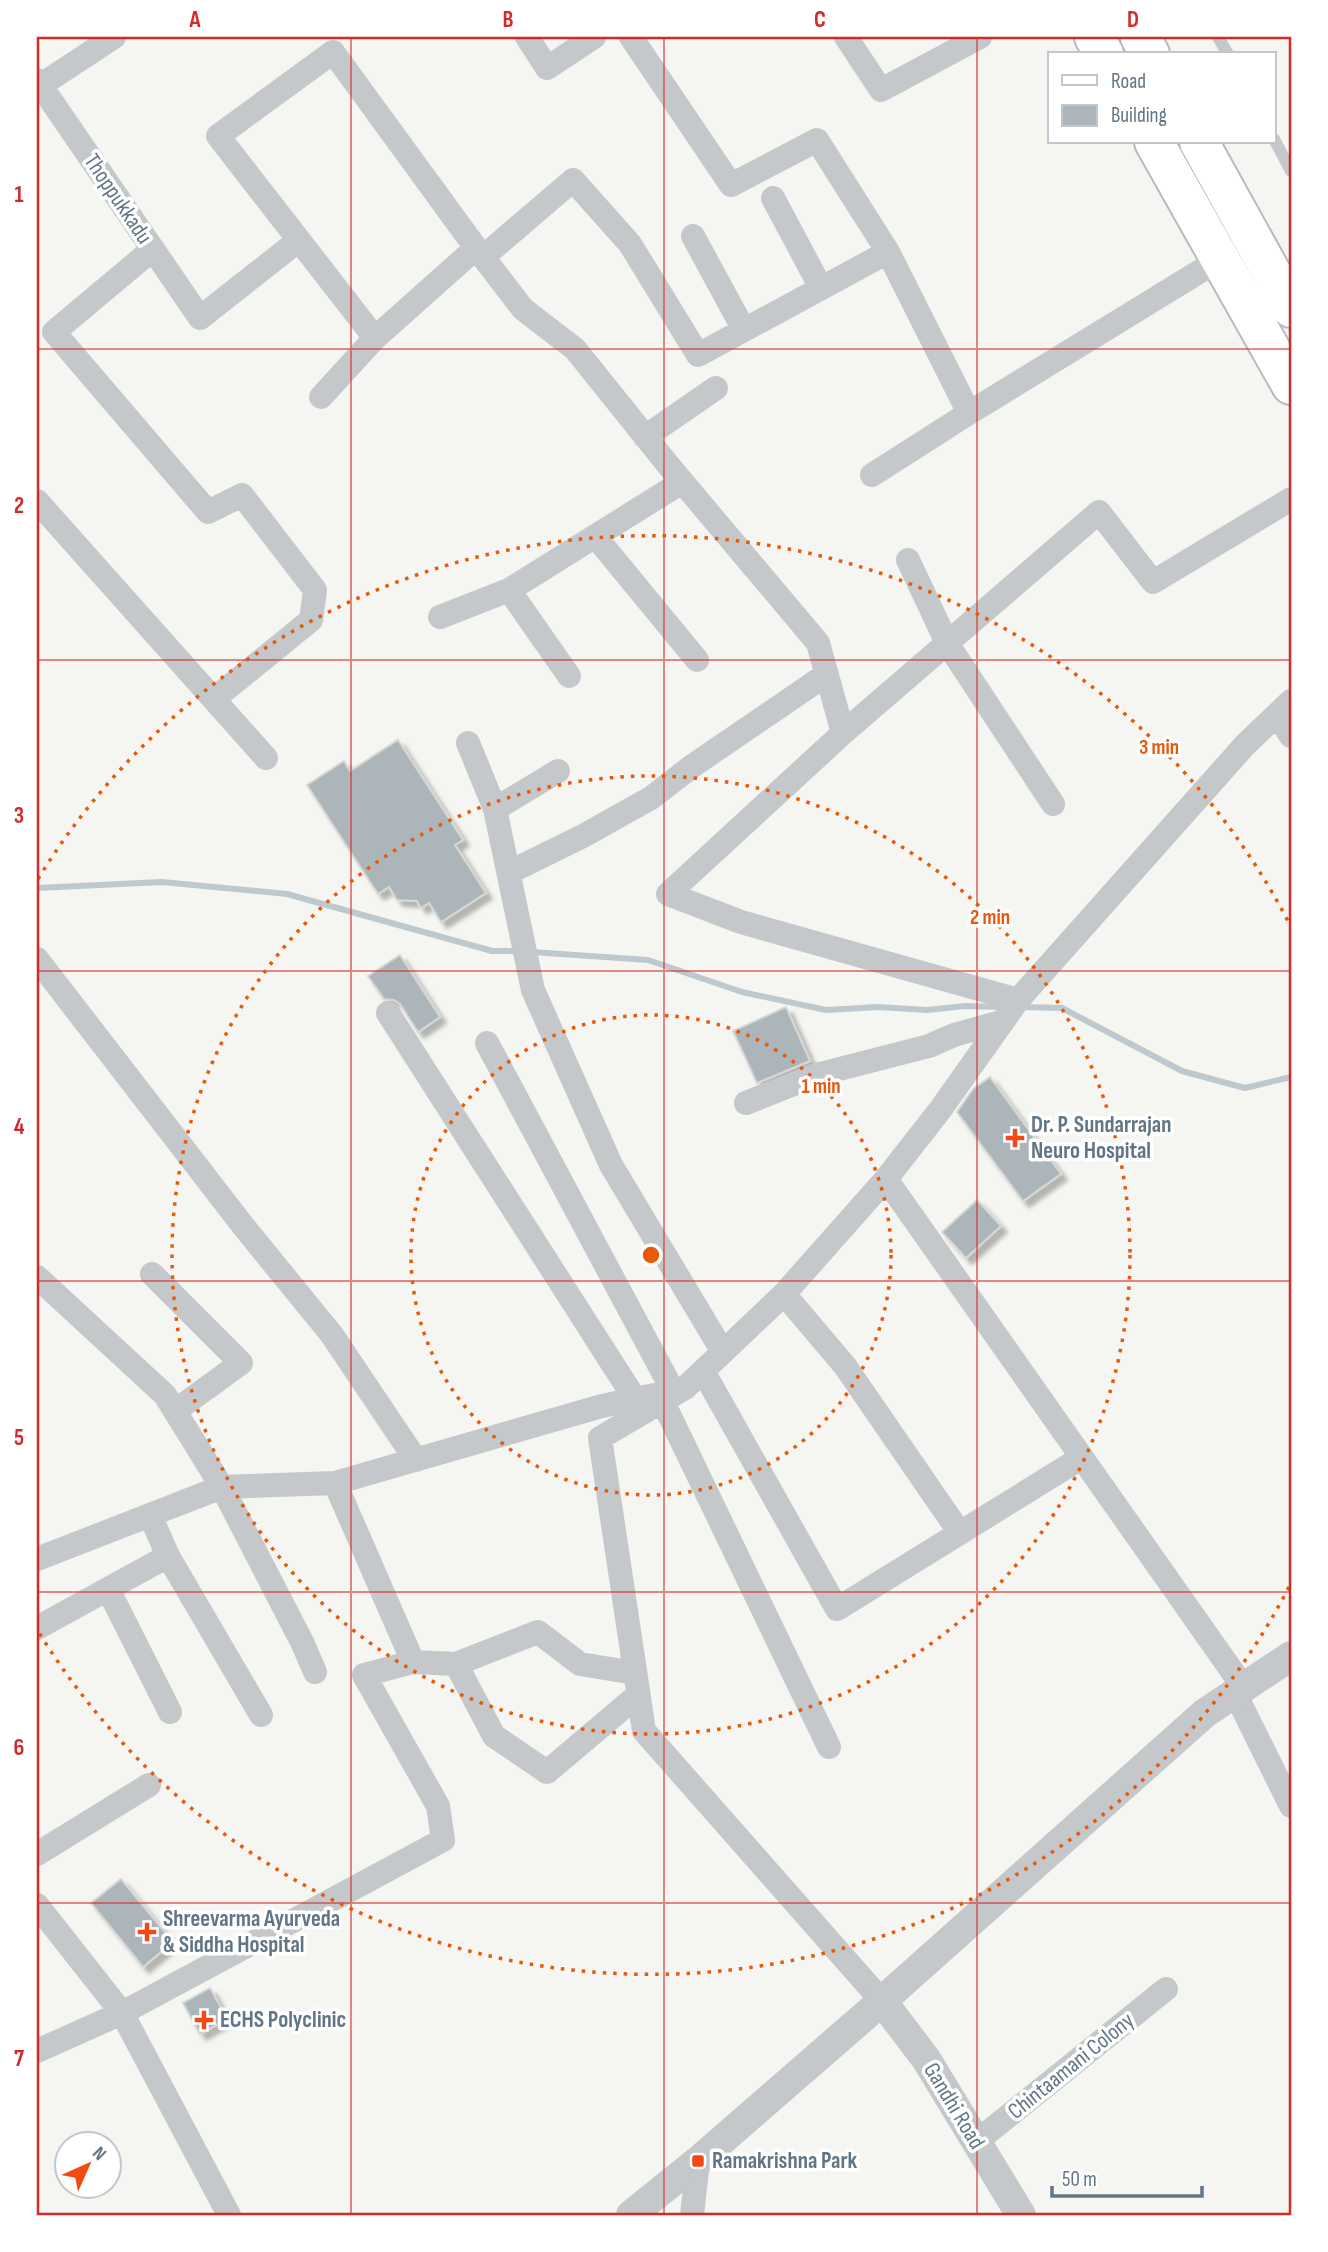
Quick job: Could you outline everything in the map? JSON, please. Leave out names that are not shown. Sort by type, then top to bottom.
[{"type":"main road","points":[[1155,144],[1291,385]]},
{"type":"main road","points":[[1180,144],[1291,345]]},
{"type":"main road","points":[[1200,144],[1291,308]]},
{"type":"main road","points":[[1223,144],[1291,269]]},
{"type":"street","points":[[39,83],[114,37]]},
{"type":"street","points":[[527,37],[547,68],[594,37]]},
{"type":"street","points":[[631,37],[731,185],[817,140],[888,252],[969,414]]},
{"type":"street","points":[[846,37],[881,90],[980,37]]},
{"type":"street","points":[[375,338],[218,136],[333,52],[523,309],[575,349],[682,482],[818,643],[843,733]]},
{"type":"street","name":"Thoppukkadu","points":[[39,83],[200,318],[299,240]]},
{"type":"street","points":[[321,397],[375,338],[573,180],[630,244],[698,355],[888,252]]},
{"type":"street","points":[[773,198],[821,288]]},
{"type":"street","points":[[692,236],[744,330]]},
{"type":"street","points":[[153,249],[54,332],[208,512],[242,495],[316,590],[311,620],[214,699]]},
{"type":"street","points":[[872,475],[1220,259]]},
{"type":"street","points":[[645,437],[716,388]]},
{"type":"street","points":[[440,617],[509,590],[682,482]]},
{"type":"street","points":[[1011,1010],[741,922],[668,894],[843,733],[1100,512],[1153,582],[1291,499]]},
{"type":"street","points":[[37,502],[266,758]]},
{"type":"street","points":[[595,536],[697,660]]},
{"type":"street","points":[[908,560],[947,643],[1053,804]]},
{"type":"street","points":[[509,590],[569,676]]},
{"type":"street","points":[[510,872],[651,798],[691,767],[827,674]]},
{"type":"street","points":[[882,2001],[644,1731],[600,1438],[674,1394],[703,1371],[784,1294],[886,1179],[940,1110],[1011,1010],[1245,745],[1284,708],[1291,736]]},
{"type":"street","points":[[468,743],[495,809],[533,990],[611,1165],[723,1352]]},
{"type":"street","points":[[495,809],[558,771]]},
{"type":"street","points":[[37,959],[244,1227],[332,1335],[416,1460]]},
{"type":"street","points":[[746,1103],[828,1071],[929,1046],[1011,1010]]},
{"type":"street","points":[[388,1013],[635,1399]]},
{"type":"street","points":[[487,1043],[674,1394],[829,1747]]},
{"type":"street","points":[[886,1179],[1239,1690],[1291,1806]]},
{"type":"street","points":[[152,1274],[242,1363],[175,1411]]},
{"type":"street","points":[[41,1289],[165,1395],[222,1487],[315,1672]]},
{"type":"street","points":[[784,1294],[845,1366],[960,1533]]},
{"type":"street","points":[[703,1371],[837,1609],[1081,1458]]},
{"type":"street","points":[[37,1559],[222,1487],[335,1483],[602,1406],[674,1394]]},
{"type":"street","points":[[335,1483],[413,1662]]},
{"type":"street","points":[[150,1515],[168,1556],[261,1715]]},
{"type":"street","points":[[37,1628],[168,1556]]},
{"type":"street","points":[[108,1589],[170,1712]]},
{"type":"street","points":[[37,2051],[122,2013],[443,1840],[438,1806],[364,1675],[413,1662],[456,1664],[538,1632],[580,1664],[637,1684]]},
{"type":"street","points":[[631,2215],[698,2161],[882,2001],[1205,1713],[1291,1656]]},
{"type":"street","points":[[456,1664],[494,1736],[547,1772],[637,1684]]},
{"type":"street","points":[[37,1854],[149,1785]]},
{"type":"street","points":[[37,1905],[122,2013],[229,2215]]},
{"type":"street","name":"Chintaamani Colony","points":[[976,2143],[1166,1989]]},
{"type":"street","name":"Gandhi Road","points":[[882,2001],[926,2059],[1021,2215]]},
{"type":"street","points":[[692,2215],[698,2161]]},
{"type":"lane","points":[[1276,143],[1291,171]]},
{"type":"building","points":[[398,740],[463,840],[455,845],[486,893],[441,922],[429,903],[421,908],[417,901],[397,900],[389,887],[378,894],[307,785],[344,761],[350,771]]},
{"type":"building","points":[[400,955],[440,1017],[418,1032],[400,1004],[384,999],[368,976]]},
{"type":"building","points":[[786,1007],[810,1061],[757,1083],[733,1031]]},
{"type":"building","points":[[990,1077],[1061,1174],[1023,1201],[957,1112],[973,1089]]},
{"type":"building","points":[[977,1200],[1001,1226],[966,1258],[942,1232]]},
{"type":"building","points":[[121,1879],[173,1942],[143,1967],[91,1903]]},
{"type":"building","points":[[210,1988],[227,2019],[200,2034],[183,2003]]},
{"type":"waterway","points":[[37,888],[162,882],[287,894],[492,951],[518,951]]},
{"type":"waterway","points":[[532,952],[648,960],[742,992],[826,1010],[878,1007],[927,1010],[965,1006],[1004,1007]]},
{"type":"waterway","points":[[1022,1007],[1062,1008],[1182,1071],[1245,1088],[1291,1077]]},
{"type":"place","name":"Dr. P. Sundarrajan Neuro Hospital","points":[[1015,1138]]},
{"type":"place","name":"Shreevarma Ayurveda & Siddha Hospital","points":[[147,1932]]},
{"type":"place","name":"ECHS Polyclinic","points":[[204,2020]]},
{"type":"place","name":"Ramakrishna Park","points":[[698,2161]]}]
